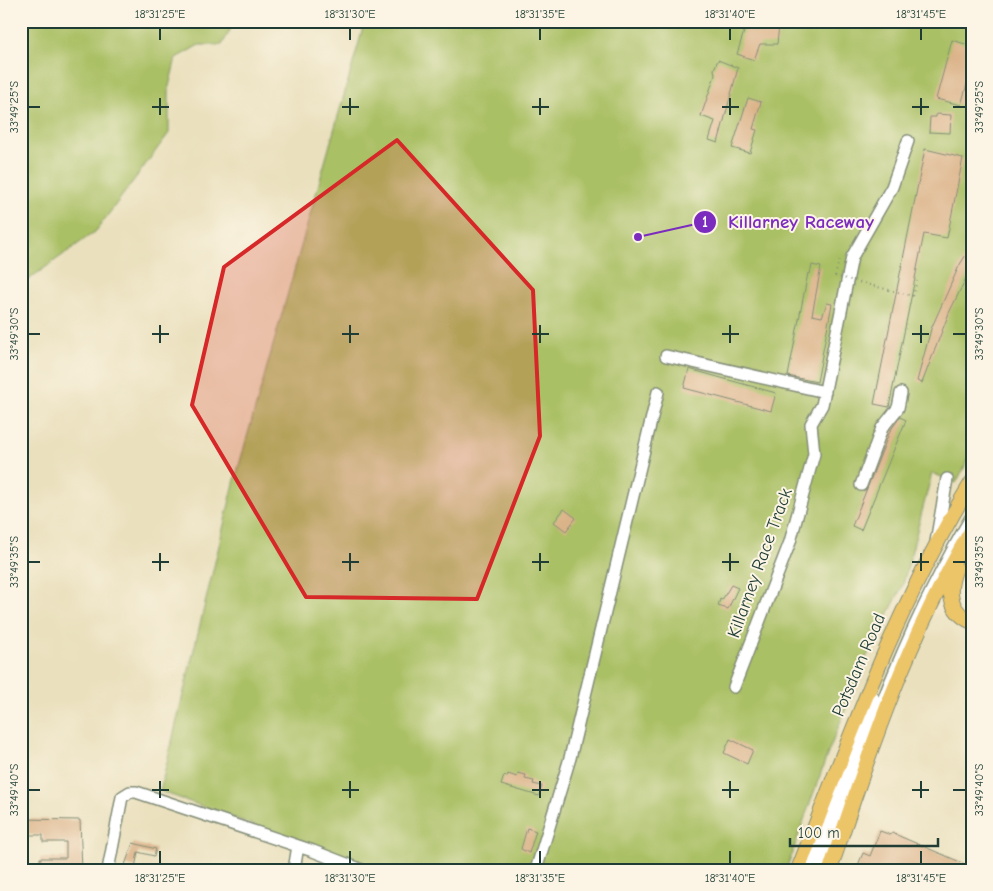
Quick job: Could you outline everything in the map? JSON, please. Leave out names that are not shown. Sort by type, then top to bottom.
[{"type":"main road","name":"Potsdam Road","points":[[798,870],[871,682],[909,596],[936,544],[972,482]]},
{"type":"main road","points":[[971,531],[950,586],[954,608],[959,615],[972,622]]},
{"type":"main road","points":[[830,870],[873,741],[905,657],[951,564],[971,531]]},
{"type":"street","name":"Killarney Race Track","points":[[734,687],[793,534],[814,454],[811,424],[822,405],[852,257],[892,187],[908,141]]},
{"type":"street","points":[[666,356],[825,392]]},
{"type":"street","points":[[536,870],[570,758],[658,392]]},
{"type":"street","points":[[862,485],[882,428],[898,408],[901,393]]},
{"type":"street","points":[[936,544],[946,478]]},
{"type":"street","points":[[810,870],[894,644],[939,551],[972,495]]},
{"type":"street","points":[[820,870],[903,648],[943,565],[972,516]]},
{"type":"street","points":[[108,870],[113,852],[120,804],[122,797],[130,792],[149,795],[362,870]]},
{"type":"street","points":[[294,870],[298,846]]},
{"type":"path","points":[[839,261],[835,276],[913,296],[917,281]]},
{"type":"highlighted area","points":[[397,140],[533,290],[540,436],[477,599],[306,597],[192,405],[224,267]]},
{"type":"green space","points":[[21,21],[235,21],[222,45],[199,45],[176,58],[169,86],[169,133],[96,231],[21,285]]},
{"type":"green space","points":[[365,21],[972,21],[972,453],[956,483],[932,473],[903,585],[866,658],[828,753],[786,870],[377,870],[160,791],[234,483]]},
{"type":"building","points":[[746,25],[779,25],[777,44],[760,44],[754,60],[737,54]]},
{"type":"building","points":[[952,40],[972,46],[972,67],[961,105],[936,99]]},
{"type":"building","points":[[718,60],[738,68],[718,143],[709,140],[715,121],[701,116]]},
{"type":"building","points":[[748,98],[761,102],[753,129],[757,130],[750,153],[732,148]]},
{"type":"building","points":[[936,114],[951,115],[950,133],[929,132],[930,117],[936,117]]},
{"type":"building","points":[[925,149],[963,158],[947,238],[924,234],[889,407],[874,404]]},
{"type":"building","points":[[972,245],[972,266],[949,313],[922,383],[917,381],[931,329],[959,266]]},
{"type":"building","points":[[812,265],[821,267],[812,315],[822,317],[827,303],[832,304],[817,382],[788,376],[808,273],[810,274]]},
{"type":"building","points":[[689,369],[776,393],[771,411],[684,388]]},
{"type":"building","points":[[900,417],[906,420],[861,530],[852,526],[890,431]]},
{"type":"building","points":[[564,509],[576,518],[566,531],[554,522]]},
{"type":"building","points":[[731,585],[738,588],[728,609],[718,606],[720,599],[722,600]]},
{"type":"building","points":[[730,739],[753,750],[747,764],[724,753]]},
{"type":"building","points":[[518,773],[526,775],[525,779],[534,781],[533,784],[542,786],[539,796],[501,785],[504,776],[507,777],[508,774],[517,777]]},
{"type":"building","points":[[21,819],[80,820],[82,870],[40,870],[40,858],[66,858],[66,842],[43,842],[43,835],[21,835]]},
{"type":"building","points":[[527,828],[536,831],[529,853],[521,849]]},
{"type":"building","points":[[880,831],[891,835],[892,833],[972,867],[972,870],[856,870],[863,853],[870,856]]},
{"type":"building","points":[[133,843],[156,849],[154,856],[138,852],[135,868],[125,865]]},
{"type":"place","name":"Killarney Raceway","points":[[638,237]]}]
